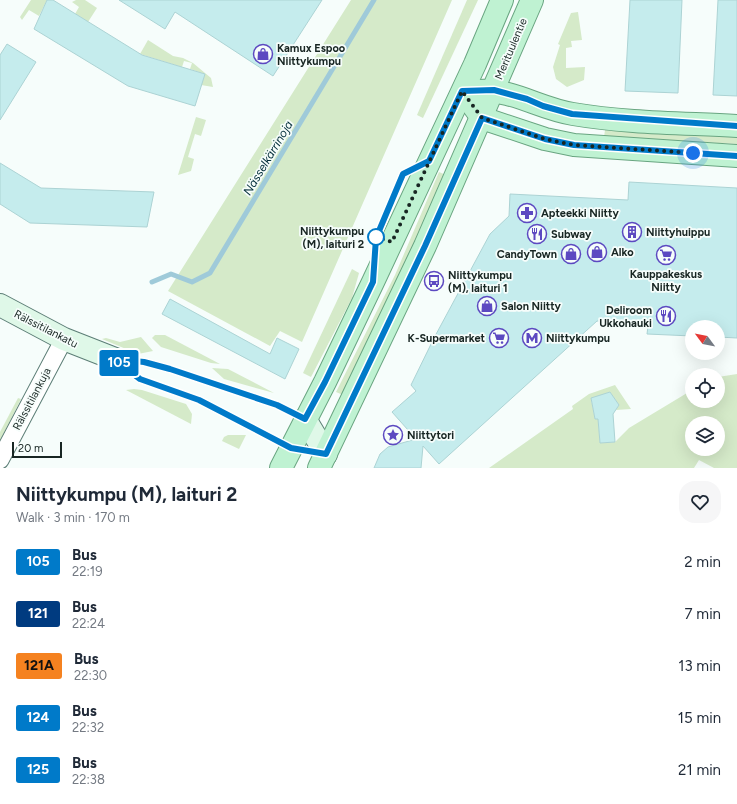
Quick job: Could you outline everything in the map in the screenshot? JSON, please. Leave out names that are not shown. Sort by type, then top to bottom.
[{"type":"main road","points":[[281,468],[325,382],[462,91],[502,0]]},
{"type":"main road","name":"Merituulentie","points":[[322,461],[422,252],[482,118],[532,0]]},
{"type":"main road","points":[[462,91],[494,90],[572,114],[737,126]]},
{"type":"main road","points":[[462,91],[482,118],[545,139],[574,145],[737,156]]},
{"type":"main road","name":"Rälssitilankatu","points":[[0,305],[64,339],[114,359]]},
{"type":"main road","points":[[305,419],[322,461]]},
{"type":"main road","points":[[291,448],[322,461]]},
{"type":"street","name":"Rälssitilankuja","points":[[0,460],[64,339]]},
{"type":"green space","points":[[31,0],[47,0],[39,16],[29,10],[22,20],[20,17]]},
{"type":"green space","points":[[76,0],[85,0],[97,8],[88,22],[75,14],[79,7],[72,2]]},
{"type":"green space","points":[[351,0],[452,0],[302,342],[280,331],[270,346],[168,291]]},
{"type":"green space","points":[[467,0],[478,0],[423,118],[417,115]]},
{"type":"green space","points":[[578,12],[582,40],[571,41],[572,47],[566,48],[566,68],[585,67],[584,80],[567,87],[556,79],[553,67],[560,45],[558,44],[571,13]]},
{"type":"green space","points":[[148,40],[173,56],[183,58],[193,63],[211,78],[213,87],[201,85],[205,74],[190,69],[192,63],[184,61],[182,67],[140,54]]},
{"type":"green space","points":[[196,117],[206,120],[201,136],[195,134],[188,157],[194,159],[191,171],[178,175]]},
{"type":"green space","points":[[605,130],[737,137],[737,144],[604,137]]},
{"type":"green space","points":[[439,172],[446,175],[354,376],[343,395],[336,392],[395,275]]},
{"type":"green space","points":[[352,269],[359,273],[352,298],[311,377],[303,373]]},
{"type":"green space","points":[[155,335],[165,335],[220,364],[211,363],[161,347],[152,338]]},
{"type":"green space","points":[[141,337],[153,351],[138,354],[102,339],[106,338],[120,342]]},
{"type":"green space","points":[[212,368],[228,369],[274,393],[224,379]]},
{"type":"green space","points":[[737,374],[737,468],[714,468],[699,460],[694,468],[489,468],[573,409],[572,406],[589,394],[615,385],[631,409],[616,410],[619,405],[610,392],[591,399],[595,419],[598,419],[600,443],[615,442],[629,428],[685,394],[685,408],[725,408],[725,376]]},
{"type":"green space","points":[[126,390],[142,390],[186,404],[192,414],[191,424]]},
{"type":"green space","points":[[18,398],[21,399],[0,441],[0,432]]},
{"type":"green space","points":[[228,435],[246,435],[239,449],[222,441],[224,437]]},
{"type":"building","points":[[47,0],[53,0],[142,55],[205,74],[195,106],[128,86],[34,29]]},
{"type":"building","name":"Kamux Espoo Niittykumpu","points":[[119,0],[322,0],[273,76],[175,12],[165,29]]},
{"type":"building","points":[[630,0],[682,0],[678,93],[625,91]]},
{"type":"building","points":[[718,0],[737,0],[737,96],[713,95]]},
{"type":"building","points":[[7,44],[36,62],[0,120],[0,55]]},
{"type":"building","points":[[0,163],[41,188],[154,192],[147,227],[30,223],[0,204]]},
{"type":"building","points":[[629,182],[737,188],[737,338],[725,337],[725,320],[685,320],[685,336],[647,334],[648,326],[597,321],[439,464],[423,446],[421,468],[374,468],[380,454],[388,447],[416,439],[392,412],[416,391],[411,385],[434,338],[490,234],[509,216],[510,194],[628,200]]},
{"type":"building","points":[[170,299],[270,354],[277,338],[299,349],[285,379],[162,314]]},
{"type":"building","points":[[610,392],[619,405],[613,414],[615,442],[600,443],[598,419],[595,419],[591,398]]},
{"type":"waterway","name":"Nässelkärrinoja","points":[[152,282],[171,274],[192,282],[210,273],[374,0]]},
{"type":"bus line","name":"105","points":[[737,126],[620,119],[572,114],[494,90],[462,91],[429,161],[403,174],[376,238],[373,282],[325,382],[305,419],[277,405],[170,369],[144,362],[114,359],[140,379],[199,400],[291,448],[326,454],[425,246],[482,118],[545,139],[574,145],[737,156]]},
{"type":"place","name":"Kamux Espoo Niittykumpu","points":[[263,54]]},
{"type":"place","name":"Apteekki Niitty","points":[[527,213]]},
{"type":"place","name":"Niittyhuippu","points":[[632,232]]},
{"type":"place","name":"Subway","points":[[537,234]]},
{"type":"place","name":"Niittykumpu (M), laituri 2","points":[[376,237]]},
{"type":"place","name":"Alko","points":[[597,252]]},
{"type":"place","name":"CandyTown","points":[[571,254]]},
{"type":"place","name":"Kauppakeskus Niitty","points":[[666,255]]},
{"type":"place","name":"Niittykumpu (M), laituri 1","points":[[434,281]]},
{"type":"place","name":"Salon Niitty","points":[[487,306]]},
{"type":"place","name":"Deliroom Ukkohauki","points":[[666,316]]},
{"type":"place","name":"K-Supermarket","points":[[499,338]]},
{"type":"place","name":"Niittykumpu","points":[[532,338]]},
{"type":"place","name":"Niittytori","points":[[393,435]]},
{"type":"route","points":[[376,237],[392,242],[462,91],[482,118],[545,139],[574,145],[693,153]]}]
